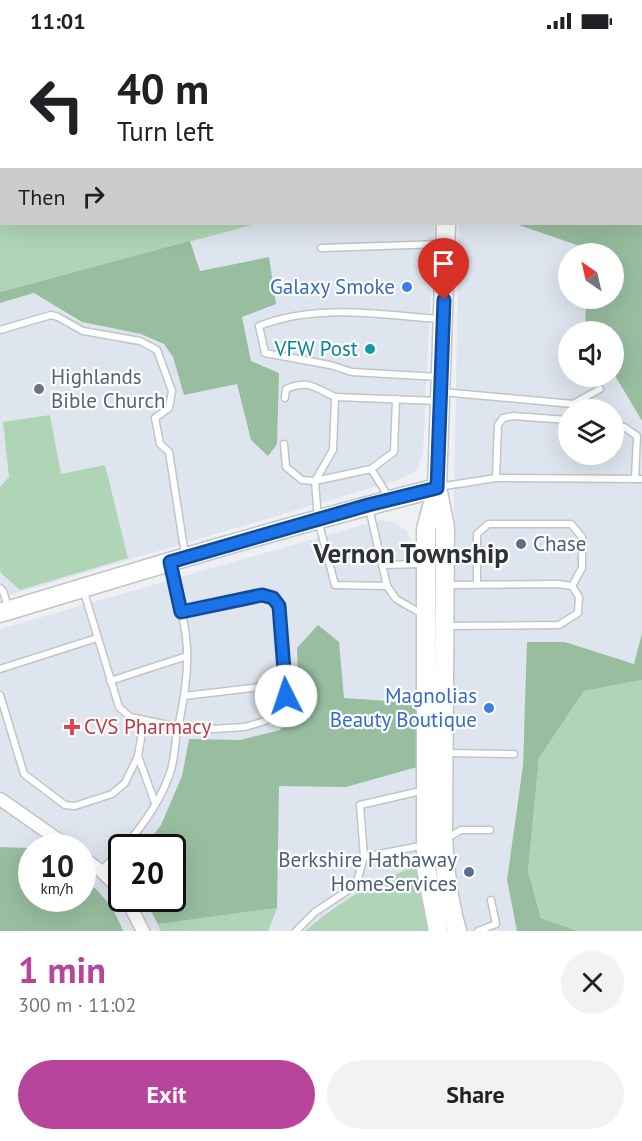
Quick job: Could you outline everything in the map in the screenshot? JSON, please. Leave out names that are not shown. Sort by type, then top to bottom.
[{"type":"main road","points":[[447,225],[437,488],[426,529],[425,790],[434,843],[445,868],[457,931]]},
{"type":"main road","points":[[4,612],[368,505],[437,488]]},
{"type":"main road","points":[[437,488],[445,528],[443,752],[434,843],[426,868],[438,931]]},
{"type":"street","points":[[1,802],[49,834]]},
{"type":"street","points":[[96,867],[108,878]]},
{"type":"street","points":[[133,912],[143,931]]},
{"type":"lane","points":[[321,248],[446,244]]},
{"type":"lane","points":[[443,319],[332,312],[279,318],[259,326],[265,353],[442,390],[573,404],[600,389]]},
{"type":"lane","points":[[0,330],[51,315],[83,331],[140,341],[157,350],[172,391],[169,408],[155,417],[160,444],[169,452],[181,612],[186,636],[184,696],[170,770],[155,803],[135,834]]},
{"type":"lane","points":[[285,398],[286,389],[297,384],[312,385],[335,397],[396,399],[442,390]]},
{"type":"lane","points":[[335,397],[333,450],[315,481],[318,520],[335,585],[387,586]]},
{"type":"lane","points":[[284,444],[286,467],[302,480],[315,481],[371,469],[394,452],[396,399]]},
{"type":"lane","points":[[496,478],[498,425],[503,418],[513,416],[558,419]]},
{"type":"lane","points":[[437,488],[496,478],[639,479],[637,436],[624,427]]},
{"type":"lane","points":[[371,469],[390,500]]},
{"type":"lane","points":[[368,505],[387,586],[396,598],[426,616]]},
{"type":"lane","points":[[477,584],[477,534],[488,524],[571,524],[582,537],[582,568],[572,586]]},
{"type":"lane","points":[[382,565],[426,564]]},
{"type":"lane","points":[[443,585],[557,584],[572,586],[579,597],[578,612],[559,625],[444,626]]},
{"type":"lane","points":[[0,588],[3,591],[4,612]]},
{"type":"lane","points":[[82,588],[119,707],[130,717],[178,727],[213,729],[245,727],[265,721],[278,711],[286,696],[279,606],[273,598],[262,595],[181,612]]},
{"type":"lane","points":[[0,669],[97,638]]},
{"type":"lane","points":[[110,681],[187,656]]},
{"type":"lane","points":[[184,696],[261,687]]},
{"type":"lane","points":[[0,695],[24,774],[66,805],[75,806],[112,794],[125,783],[138,756],[144,720]]},
{"type":"lane","points":[[443,752],[514,754]]},
{"type":"lane","points":[[138,756],[155,803]]},
{"type":"lane","points":[[296,931],[315,912],[356,885],[364,857],[360,805],[425,790]]},
{"type":"lane","points":[[364,857],[434,843],[461,830],[489,830]]},
{"type":"lane","points":[[101,871],[108,863]]},
{"type":"lane","points":[[478,931],[496,924],[491,900]]},
{"type":"shaded area","points":[[252,225],[434,225],[423,454],[416,471],[398,480],[0,598],[0,303],[34,293],[82,322],[141,334],[164,344],[173,357],[184,395],[237,384],[251,440],[278,398],[279,373],[251,361],[242,317],[269,257],[200,271],[190,241]]},
{"type":"shaded area","points":[[459,225],[519,225],[571,243],[558,243],[558,309],[586,309],[585,321],[558,321],[558,387],[622,387],[642,421],[642,633],[634,664],[565,642],[523,735],[523,765],[507,880],[517,931],[464,931],[450,868],[448,821]]},
{"type":"shaded area","points":[[380,520],[394,522],[407,531],[415,550],[418,571],[417,865],[431,931],[123,931],[114,912],[186,912],[186,834],[108,834],[108,905],[96,888],[96,834],[18,834],[18,847],[0,847],[0,629]]},
{"type":"green space","points":[[0,225],[252,225],[0,292]]},
{"type":"green space","points":[[519,225],[642,225],[642,421],[622,387],[624,387],[624,321],[585,321],[586,309],[624,309],[624,243],[571,243]]},
{"type":"green space","points":[[190,241],[200,271],[269,257],[276,304],[242,317],[251,361],[279,373],[277,444],[268,456],[251,440],[237,384],[184,395],[173,357],[164,344],[141,334],[82,322],[34,293],[0,303],[0,292]]},
{"type":"green space","points":[[50,415],[61,474],[105,465],[128,558],[20,590],[1,573],[0,569],[0,487],[9,477],[3,422]]},
{"type":"green space","points":[[318,625],[339,642],[344,698],[417,703],[417,767],[346,787],[279,786],[277,908],[158,924],[151,912],[186,912],[186,834],[154,834],[161,825],[182,776],[189,739],[240,740],[280,730],[299,700],[297,648]]},
{"type":"green space","points":[[642,633],[642,680],[584,691],[539,758],[528,871],[541,918],[578,931],[517,931],[507,880],[523,765],[527,642],[565,642],[634,664]]},
{"type":"green space","points":[[642,680],[642,931],[578,931],[541,918],[528,871],[539,758],[584,691]]},
{"type":"green space","points":[[0,847],[18,848],[18,912],[96,912],[96,889],[107,901],[108,912],[114,912],[123,931],[0,931]]},
{"type":"green space","points":[[417,865],[431,931],[305,931],[363,889]]},
{"type":"green space","points":[[277,908],[268,931],[160,931],[158,924]]},
{"type":"place","name":"Galaxy Smoke","points":[[407,287]]},
{"type":"place","name":"VFW Post","points":[[370,349]]},
{"type":"place","name":"Highlands Bible Church","points":[[39,389]]},
{"type":"place","name":"Chase","points":[[521,544]]},
{"type":"place","name":"Magnolias Beauty Boutique","points":[[489,708]]},
{"type":"place","name":"CVS Pharmacy","points":[[72,727]]},
{"type":"place","name":"Berkshire Hathaway HomeServices","points":[[469,872]]},
{"type":"district","name":"Vernon Township","points":[[411,554]]},
{"type":"route","points":[[286,696],[279,606],[273,598],[262,595],[181,612],[170,562],[368,505],[437,488],[444,300]]}]
